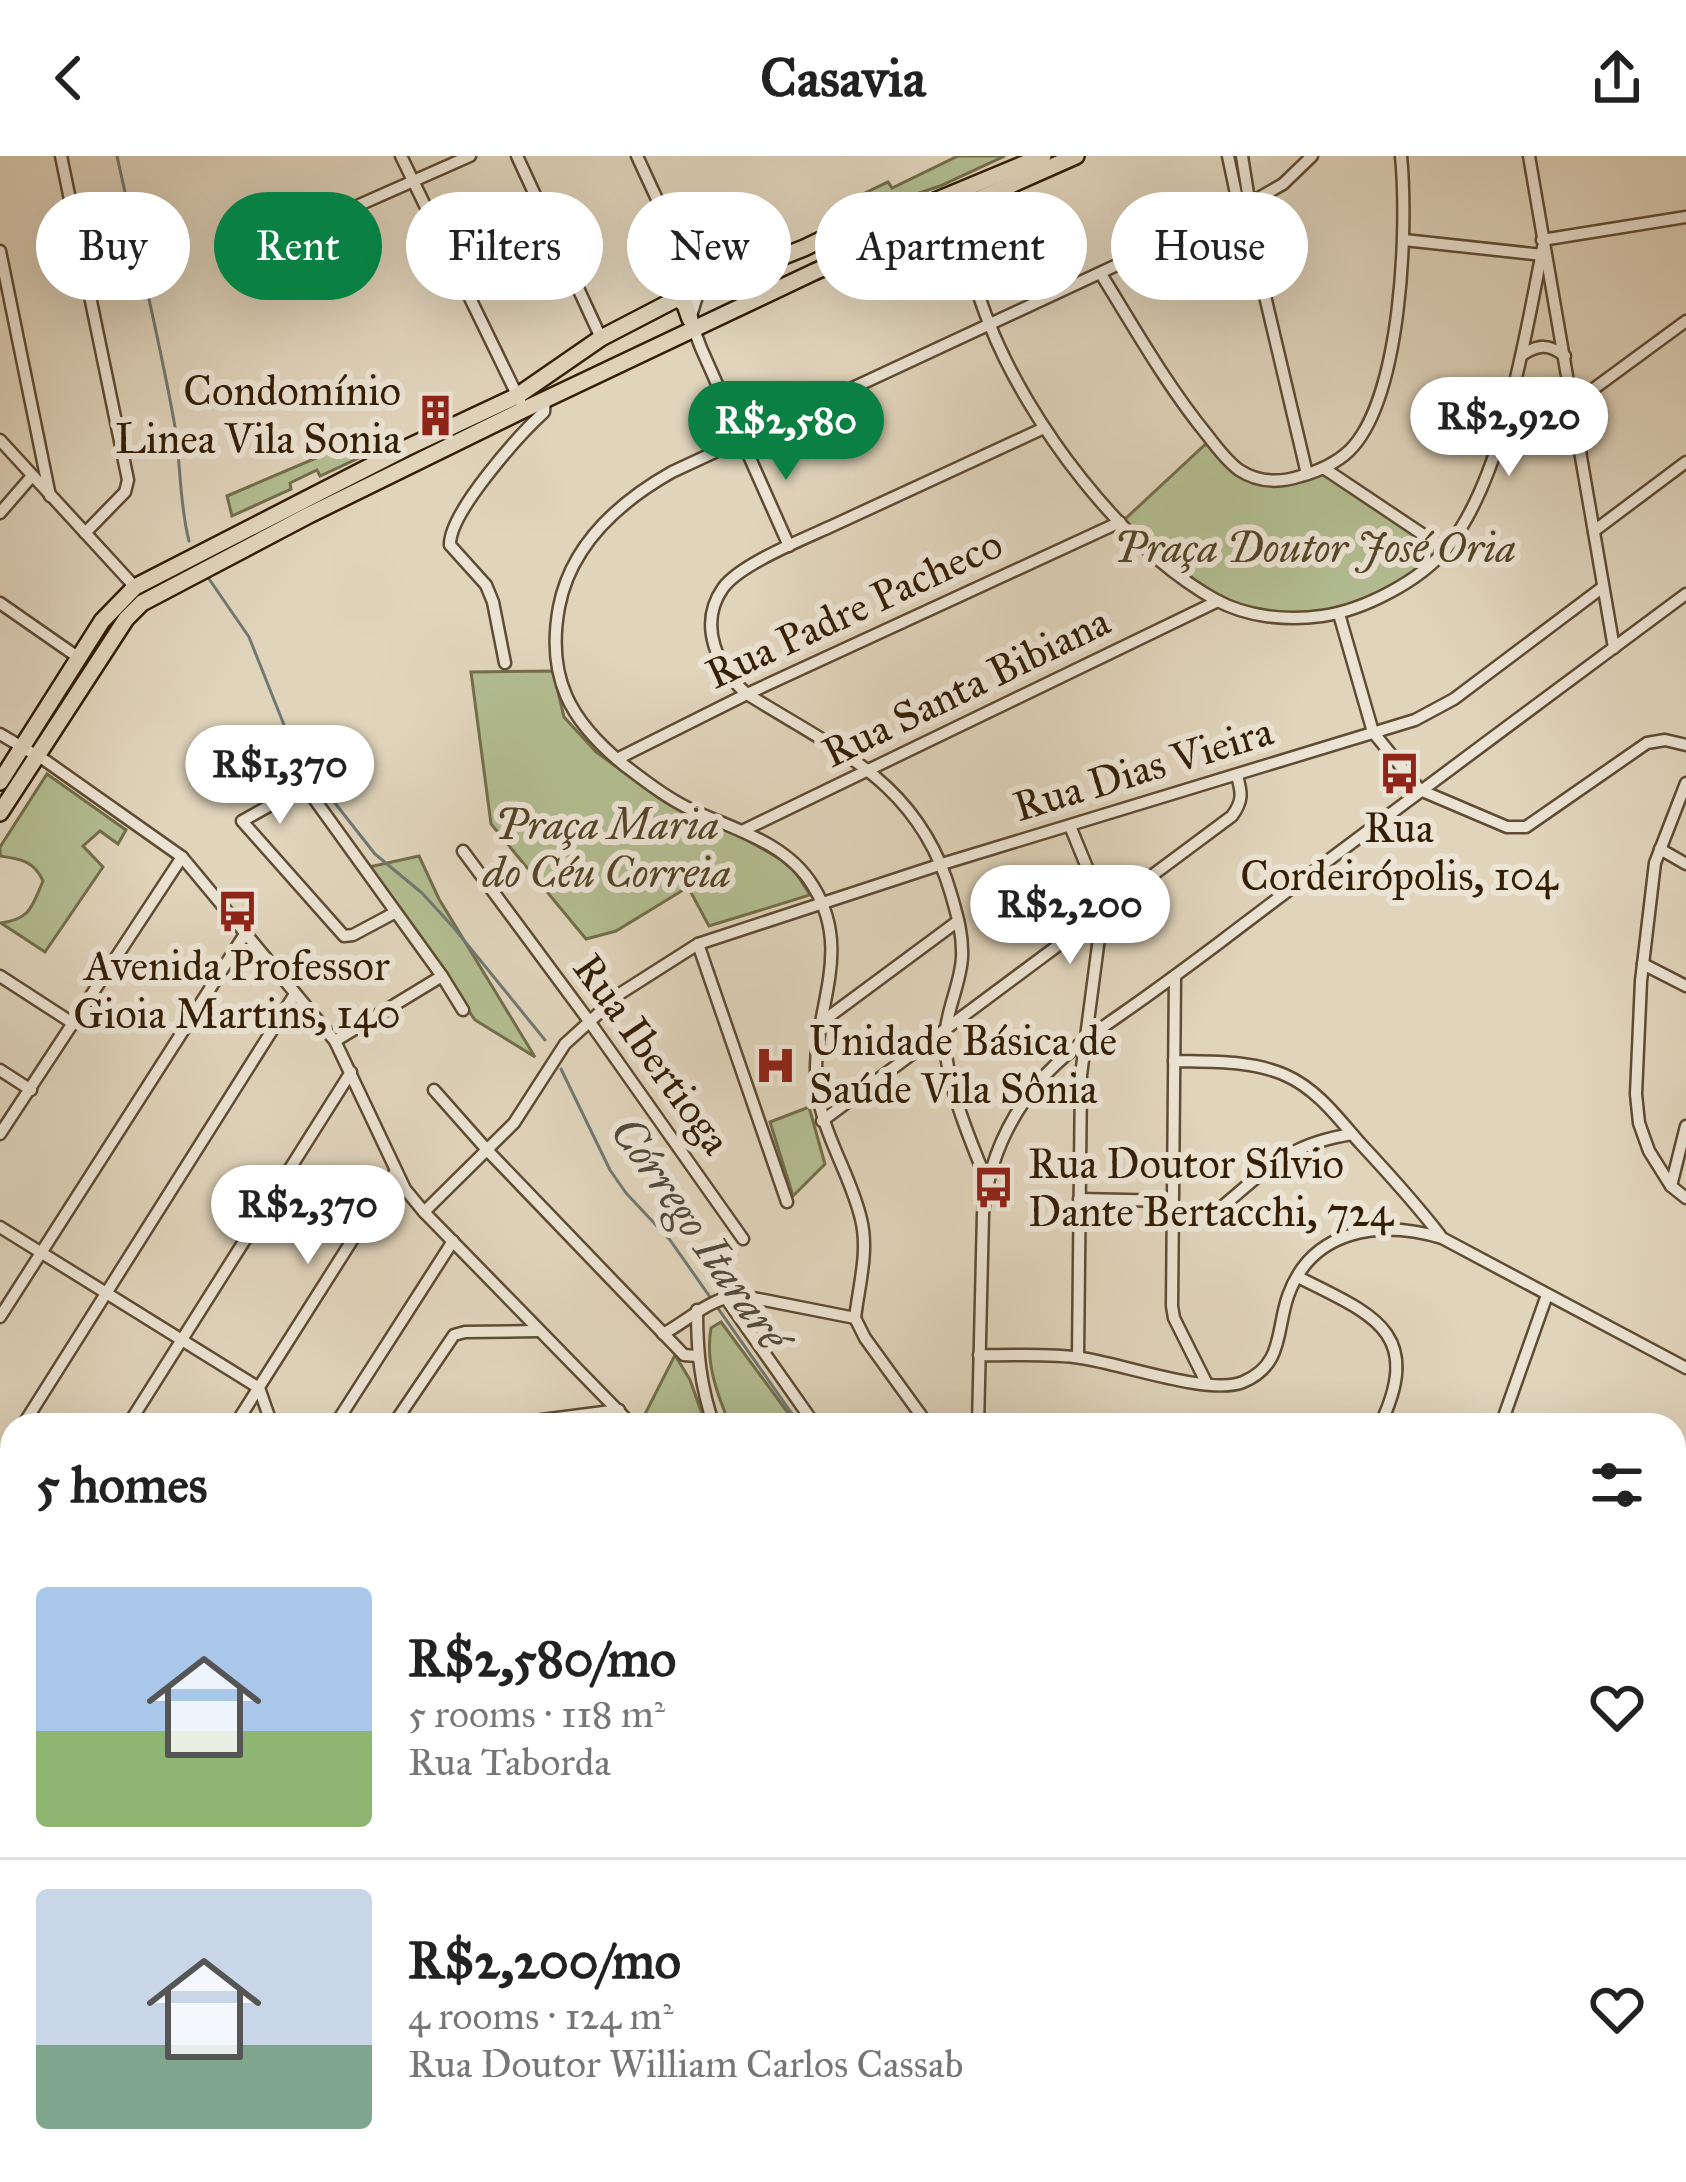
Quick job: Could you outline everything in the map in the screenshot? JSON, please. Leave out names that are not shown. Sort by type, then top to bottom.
[{"type":"highway","points":[[791,253],[848,226],[962,191],[1043,156]]},
{"type":"highway","points":[[995,192],[1076,156]]},
{"type":"highway","points":[[0,782],[30,750],[142,603],[692,324],[815,272]]},
{"type":"highway","points":[[0,813],[79,658],[102,621],[135,587],[406,448],[523,411],[602,338],[674,300]]},
{"type":"highway","points":[[680,300],[692,324]]},
{"type":"street","points":[[61,156],[128,480],[125,492],[85,533]]},
{"type":"street","points":[[401,156],[523,411],[450,531],[453,551],[486,585],[505,663]]},
{"type":"street","points":[[382,196],[470,156]]},
{"type":"street","points":[[517,156],[602,338]]},
{"type":"street","points":[[638,156],[654,192]]},
{"type":"street","points":[[1228,156],[1240,192]]},
{"type":"street","points":[[1242,156],[1244,192]]},
{"type":"street","points":[[1269,192],[1312,156]]},
{"type":"street","points":[[1101,274],[1188,411],[1237,469],[1282,482],[1325,469],[1350,450],[1369,422],[1392,342],[1404,240],[1401,156]]},
{"type":"street","points":[[1529,156],[1614,648]]},
{"type":"street","points":[[1404,240],[1543,250],[1686,217]]},
{"type":"street","points":[[981,300],[989,325],[1044,428],[1120,522],[1186,580],[1218,601],[1256,614],[1306,619],[1339,614],[1383,596],[1446,550],[1491,462],[1522,355],[1543,250]]},
{"type":"street","points":[[0,251],[50,496]]},
{"type":"street","points":[[919,1413],[855,1318],[865,1241],[860,1215],[822,1121],[815,1073],[832,945],[822,902],[798,865],[775,848],[688,808],[646,782],[582,724],[561,686],[555,629],[561,599],[586,545],[615,509],[638,491],[1111,269]]},
{"type":"street","points":[[697,300],[692,324],[789,546]]},
{"type":"street","points":[[1266,300],[1307,474]]},
{"type":"street","points":[[1573,404],[1686,321]]},
{"type":"street","points":[[1522,355],[1544,346],[1565,356]]},
{"type":"street","points":[[987,1180],[948,1070],[946,1029],[962,964],[963,937],[931,838],[907,806],[868,770],[730,679],[711,635],[712,614],[719,594],[738,574],[1044,428]]},
{"type":"street","points":[[0,440],[135,587]]},
{"type":"street","points":[[1594,531],[1686,462]]},
{"type":"street","points":[[1325,469],[1446,550]]},
{"type":"street","points":[[0,513],[32,476]]},
{"type":"street","name":"Rua Padre Pacheco","points":[[617,759],[1120,522]]},
{"type":"street","name":"Rua Dias Vieira","points":[[424,1212],[514,1123],[552,1061],[589,1021],[655,969],[698,944],[1415,720],[1454,699],[1604,587]]},
{"type":"street","points":[[979,1413],[987,1180],[998,1148],[1025,1100],[1059,1060],[1686,594]]},
{"type":"street","name":"Rua Santa Bibiana","points":[[742,831],[1218,601]]},
{"type":"street","points":[[0,604],[79,658]]},
{"type":"street","points":[[1339,614],[1373,732],[1420,790],[1516,829],[1557,807],[1647,743],[1665,740],[1686,746]]},
{"type":"street","points":[[0,734],[182,857],[335,1041],[396,1171],[424,1212],[622,1413]]},
{"type":"street","points":[[822,1121],[1232,816],[1242,794],[1237,776]]},
{"type":"street","points":[[1686,782],[1660,849],[1652,886],[1639,1011],[1637,1108],[1643,1138],[1671,1186],[1686,1198]]},
{"type":"street","points":[[396,912],[353,935],[340,933],[242,821],[296,791],[310,793],[396,912],[442,976],[463,1010]]},
{"type":"street","points":[[1070,826],[1102,915],[1081,1075],[1078,1357]]},
{"type":"street","points":[[1660,849],[1686,864]]},
{"type":"street","name":"Rua Ibertioga","points":[[463,851],[743,1239]]},
{"type":"street","points":[[0,1134],[182,857]]},
{"type":"street","points":[[820,1023],[958,921]]},
{"type":"street","points":[[0,1317],[245,934]]},
{"type":"street","points":[[698,944],[788,1202]]},
{"type":"street","points":[[1643,964],[1686,986]]},
{"type":"street","points":[[0,976],[74,1024]]},
{"type":"street","points":[[335,1041],[442,976]]},
{"type":"street","points":[[1175,976],[1172,1306],[1207,1384]]},
{"type":"street","points":[[31,1413],[295,994]]},
{"type":"street","points":[[1174,1061],[1223,1062],[1286,1075],[1320,1098],[1442,1238]]},
{"type":"street","points":[[0,1070],[31,1090]]},
{"type":"street","points":[[136,1413],[351,1072]]},
{"type":"street","points":[[434,1090],[663,1334],[684,1355],[697,1356]]},
{"type":"street","points":[[1671,1186],[1686,1126]]},
{"type":"street","points":[[1223,1206],[1291,1151],[1352,1134]]},
{"type":"street","points":[[243,1413],[396,1171]]},
{"type":"street","points":[[1079,1199],[1172,1201]]},
{"type":"street","points":[[0,1227],[259,1388],[268,1413]]},
{"type":"street","points":[[980,1355],[1078,1357],[1207,1384],[1245,1381],[1277,1349],[1288,1295],[1318,1252],[1352,1234],[1378,1228],[1442,1238],[1686,1368]]},
{"type":"street","points":[[343,1413],[453,1241]]},
{"type":"street","points":[[1298,1277],[1371,1314],[1388,1334],[1396,1360],[1395,1395],[1386,1413]]},
{"type":"street","points":[[663,1334],[696,1311],[738,1295],[855,1318]]},
{"type":"street","points":[[1505,1413],[1547,1295]]},
{"type":"street","points":[[722,1298],[806,1413]]},
{"type":"street","points":[[696,1311],[697,1356],[710,1413]]},
{"type":"street","points":[[401,1413],[454,1335],[540,1331]]},
{"type":"street","points":[[596,1413],[619,1410]]},
{"type":"green space","points":[[958,156],[1005,156],[922,192],[867,192],[888,182],[892,188]]},
{"type":"green space","name":"Praça Doutor José Oria","points":[[1210,440],[1221,453],[1270,483],[1325,469],[1445,549],[1381,596],[1339,613],[1272,616],[1219,600],[1123,521]]},
{"type":"green space","points":[[356,441],[363,456],[320,476],[317,470],[290,483],[291,489],[232,516],[227,496]]},
{"type":"green space","name":"Praça Maria do Céu Correia","points":[[553,671],[564,717],[596,752],[691,815],[791,865],[810,895],[709,926],[688,887],[616,931],[586,939],[491,824],[471,672]]},
{"type":"green space","points":[[47,774],[126,830],[118,844],[100,831],[83,846],[103,867],[45,952],[1,923],[25,915],[43,881],[26,862],[0,856],[0,847]]},
{"type":"green space","points":[[419,856],[439,899],[535,1057],[475,1020],[369,867]]},
{"type":"green space","points":[[809,1107],[825,1164],[793,1196],[770,1122]]},
{"type":"green space","points":[[721,1322],[788,1413],[726,1413],[711,1365],[711,1328]]},
{"type":"green space","points":[[675,1355],[702,1413],[646,1413]]},
{"type":"waterway","name":"Córrego Itararé","points":[[117,156],[174,421],[189,541]]},
{"type":"waterway","name":"Córrego Itararé","points":[[207,576],[249,637],[292,745],[305,765],[375,854],[422,893],[454,928],[545,1040]]},
{"type":"waterway","name":"Córrego Itararé","points":[[561,1069],[610,1170],[670,1240],[792,1413]]},
{"type":"place","name":"Condomínio Linea Vila Sonia","points":[[435,415]]},
{"type":"place","name":"Rua Cordeirópolis, 104","points":[[1399,774]]},
{"type":"place","name":"Avenida Professor Gioia Martins, 140","points":[[237,912]]},
{"type":"place","name":"Unidade Básica de Saúde Vila Sônia","points":[[775,1065]]},
{"type":"place","name":"Rua Doutor Sílvio Dante Bertacchi, 724","points":[[994,1188]]}]
